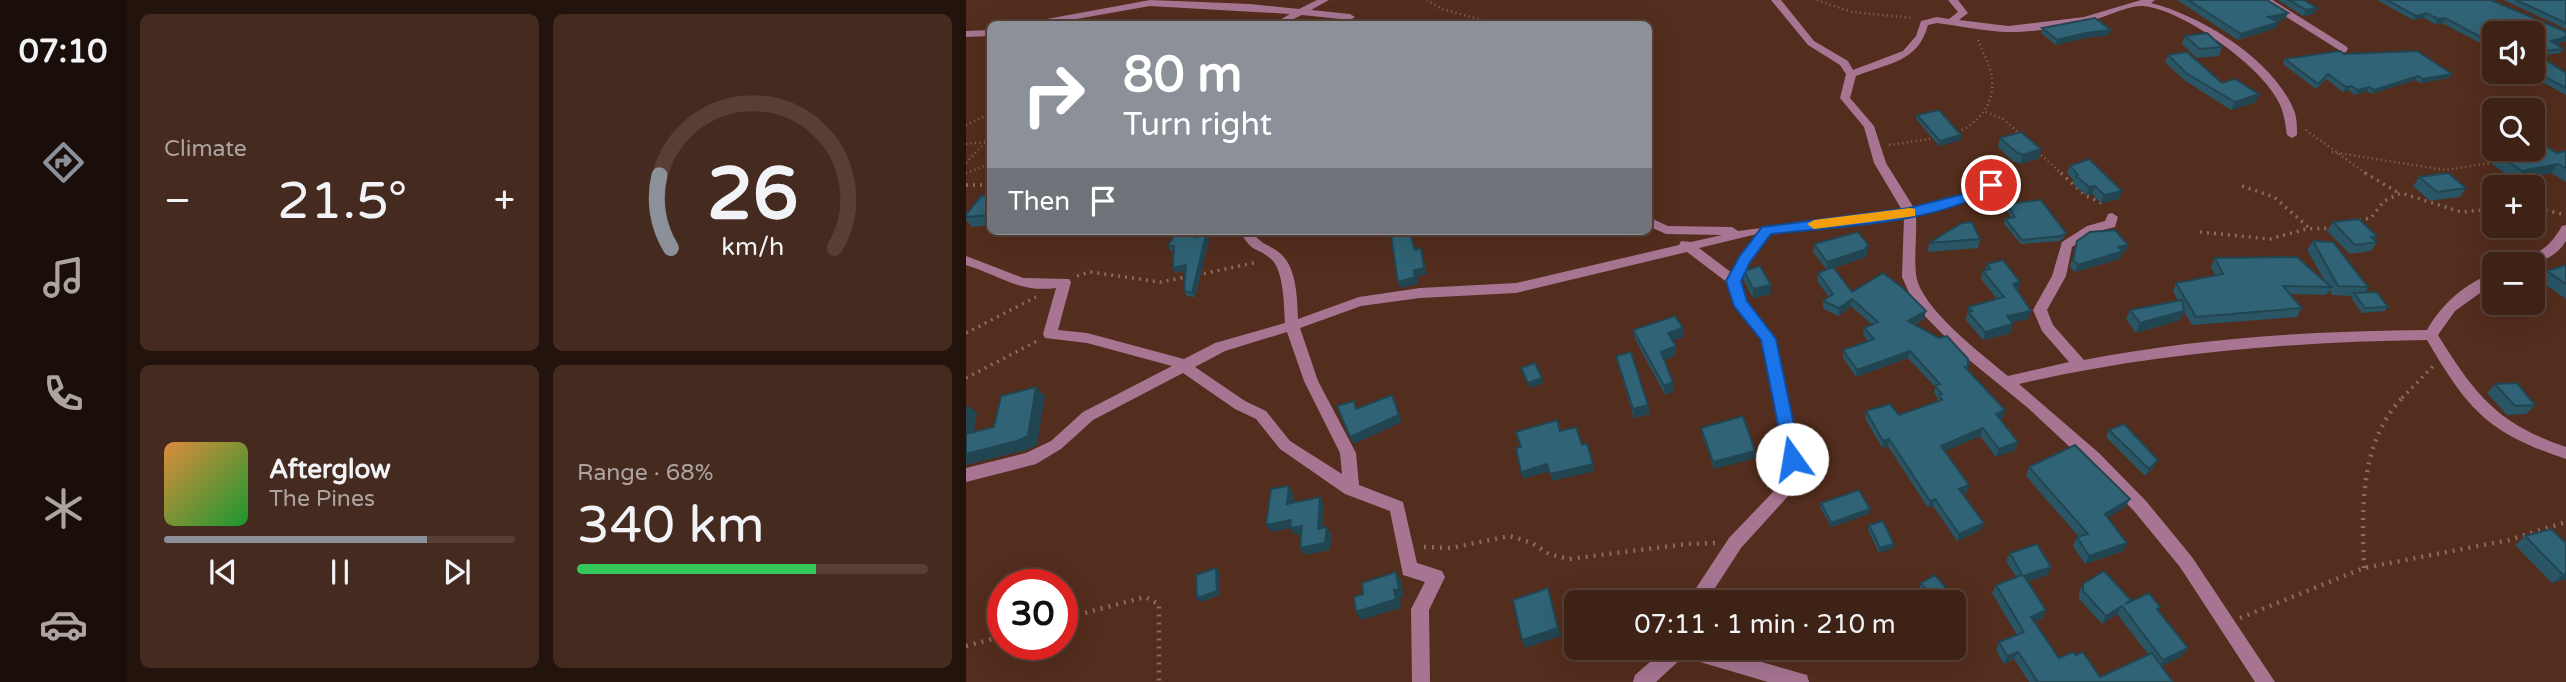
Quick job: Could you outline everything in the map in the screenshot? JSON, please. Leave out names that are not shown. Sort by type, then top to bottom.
[{"type":"street","points":[[1283,21],[1327,0],[1354,21]]},
{"type":"street","points":[[1776,0],[1811,43],[1840,59],[1851,74]]},
{"type":"street","points":[[1950,22],[1963,13],[1953,0]]},
{"type":"street","points":[[1851,74],[1909,52],[1921,38],[1925,22],[1950,22],[2008,29],[2099,17],[2146,1],[2172,11],[2224,42],[2262,73],[2280,92],[2293,120],[2292,135]]},
{"type":"street","points":[[1052,21],[1150,3],[1301,12],[1354,21]]},
{"type":"street","points":[[966,34],[987,33]]},
{"type":"street","points":[[1851,74],[1845,98],[1869,126],[1880,163],[1909,213],[1909,277],[1920,303],[1968,351],[2083,449],[2140,506],[2186,562],[2266,682]]},
{"type":"street","points":[[966,475],[1030,459],[1056,445],[1088,416],[1220,347],[1292,326],[1359,302],[1420,293],[1516,288],[1759,231],[1909,213],[1972,195],[2010,174]]},
{"type":"street","points":[[2080,365],[2047,327],[2040,310],[2059,276],[2066,245],[2091,229],[2112,224],[2112,217]]},
{"type":"street","points":[[1652,225],[1666,230],[1734,281],[1740,302],[1769,339],[1792,459],[1784,489],[1735,542],[1704,590]]},
{"type":"street","points":[[2545,254],[2561,244],[2566,229]]},
{"type":"street","points":[[1666,230],[1759,231]]},
{"type":"street","points":[[1734,281],[1759,231]]},
{"type":"street","points":[[1248,235],[1254,245],[1276,257],[1284,270],[1290,296],[1292,326],[1311,380],[1348,453],[1351,489]]},
{"type":"street","points":[[966,260],[1016,283],[1043,286],[1064,282],[1051,334],[1087,338],[1177,361],[1240,405],[1261,415],[1285,445],[1351,489],[1397,507],[1409,569],[1436,577],[1420,609],[1421,682]]},
{"type":"street","points":[[2431,335],[2441,314],[2450,305],[2482,285]]},
{"type":"street","points":[[2006,382],[2080,365],[2232,343],[2364,335],[2431,335]]},
{"type":"street","points":[[2431,335],[2463,389],[2495,419],[2525,440],[2566,453]]},
{"type":"street","points":[[1642,682],[1667,660]]},
{"type":"street","points":[[1722,660],[1800,682]]},
{"type":"lane","points":[[2266,0],[2344,49]]},
{"type":"path","points":[[1427,0],[1442,9],[1486,21]]},
{"type":"path","points":[[1817,0],[1852,12],[1925,22]]},
{"type":"path","points":[[1949,135],[1975,125],[1986,112],[1992,95],[1991,71],[1979,51],[1977,37],[1964,24]]},
{"type":"path","points":[[1986,112],[2003,119],[2023,137]]},
{"type":"path","points":[[966,125],[987,115]]},
{"type":"path","points":[[2293,120],[2332,152],[2399,193],[2461,212],[2482,210]]},
{"type":"path","points":[[1874,147],[1939,138]]},
{"type":"path","points":[[966,144],[986,142]]},
{"type":"path","points":[[966,163],[986,142]]},
{"type":"path","points":[[2031,145],[2086,195],[2105,204]]},
{"type":"path","points":[[2332,152],[2445,170],[2499,162]]},
{"type":"path","points":[[966,173],[987,165]]},
{"type":"path","points":[[966,185],[987,185]]},
{"type":"path","points":[[2242,186],[2274,197],[2310,228]]},
{"type":"path","points":[[2352,221],[2371,218],[2384,201],[2399,193]]},
{"type":"path","points":[[2545,210],[2566,215]]},
{"type":"path","points":[[2200,232],[2270,239],[2310,228],[2339,227]]},
{"type":"path","points":[[966,333],[1064,282],[1090,272],[1152,282],[1167,281],[1217,273],[1276,257]]},
{"type":"path","points":[[966,376],[1051,334]]},
{"type":"path","points":[[2364,568],[2362,502],[2378,429],[2388,414],[2412,391],[2423,374],[2445,358]]},
{"type":"path","points":[[2228,623],[2364,568],[2510,540],[2566,522]]},
{"type":"path","points":[[1405,549],[1451,548],[1510,536],[1532,543],[1549,554],[1569,559],[1687,544],[1735,542]]},
{"type":"path","points":[[1078,615],[1145,597],[1159,604],[1159,682]]},
{"type":"path","points":[[966,646],[987,640]]},
{"type":"building","points":[[2188,0],[2267,0],[2288,13],[2268,17],[2279,22],[2241,34]]},
{"type":"building","points":[[2289,0],[2304,0],[2317,8],[2306,10]]},
{"type":"building","points":[[2387,0],[2491,0],[2540,21],[2482,21],[2482,38],[2445,18],[2438,19],[2426,13],[2416,16]]},
{"type":"building","points":[[2516,0],[2566,0],[2566,23]]},
{"type":"building","points":[[2095,18],[2111,30],[2057,40],[2042,28]]},
{"type":"building","points":[[2545,23],[2566,32],[2566,37],[2551,41],[2563,49],[2545,51]]},
{"type":"building","points":[[2207,33],[2222,47],[2200,49],[2185,36]]},
{"type":"building","points":[[2340,51],[2344,54],[2417,51],[2452,74],[2423,79],[2418,76],[2374,90],[2369,87],[2358,90],[2351,86],[2346,87],[2328,74],[2318,84],[2285,59]]},
{"type":"building","points":[[2187,52],[2222,83],[2235,79],[2259,94],[2235,102],[2186,73],[2168,55]]},
{"type":"building","points":[[2545,60],[2566,73],[2566,88],[2545,77]]},
{"type":"building","points":[[1939,110],[1961,135],[1940,141],[1917,115]]},
{"type":"building","points":[[2021,132],[2041,149],[2023,155],[2000,138]]},
{"type":"building","points":[[2545,146],[2557,153],[2566,151],[2566,168],[2558,164],[2522,171],[2508,161],[2545,161]]},
{"type":"building","points":[[2089,159],[2122,191],[2104,195],[2095,186],[2089,187],[2076,176],[2078,175],[2070,166]]},
{"type":"building","points":[[2448,173],[2466,188],[2437,192],[2419,177]]},
{"type":"building","points":[[987,195],[987,215],[966,217],[966,215],[981,196]]},
{"type":"building","points":[[2041,200],[2066,233],[2061,236],[2022,240],[2005,219],[2015,217],[2007,204]]},
{"type":"building","points":[[2359,219],[2377,236],[2371,237],[2377,242],[2355,245],[2333,222]]},
{"type":"building","points":[[1972,222],[1980,239],[1929,243],[1962,223]]},
{"type":"building","points":[[2115,230],[2128,245],[2118,247],[2123,251],[2078,265],[2073,260],[2077,241],[2090,232]]},
{"type":"building","points":[[1858,232],[1869,246],[1867,249],[1827,262],[1814,244]]},
{"type":"building","points":[[1175,235],[1206,235],[1192,293],[1184,291],[1186,265],[1173,268],[1174,246],[1168,246]]},
{"type":"building","points":[[1391,235],[1410,235],[1415,250],[1421,248],[1424,268],[1414,270],[1415,277],[1398,282]]},
{"type":"building","points":[[2313,241],[2333,242],[2368,287],[2338,286]]},
{"type":"building","points":[[2297,257],[2331,287],[2283,286],[2302,308],[2196,317],[2176,283],[2223,274],[2215,258]]},
{"type":"building","points":[[2003,260],[2020,282],[2013,284],[2031,311],[2007,316],[2013,324],[1985,332],[1968,312],[1972,311],[1968,307],[2004,297],[1983,271],[1990,269],[1987,264]]},
{"type":"building","points":[[2566,265],[2566,284],[2547,271]]},
{"type":"building","points":[[1760,266],[1771,285],[1753,289],[1744,271]]},
{"type":"building","points":[[1833,267],[1852,292],[1883,273],[1903,288],[1926,311],[1908,321],[1939,338],[1947,336],[1968,359],[1968,366],[1965,367],[2005,410],[1996,414],[2018,442],[1999,449],[1983,428],[1941,446],[1969,485],[1959,489],[1984,523],[1959,534],[1935,499],[1930,501],[1889,439],[1883,441],[1866,411],[1890,404],[1899,415],[1942,400],[1939,395],[1942,394],[1935,386],[1940,384],[1910,351],[1857,370],[1843,350],[1874,339],[1864,328],[1878,322],[1852,299],[1839,308],[1823,301],[1833,294],[1818,273]]},
{"type":"building","points":[[2377,292],[2388,307],[2365,308],[2354,293]]},
{"type":"building","points":[[2182,300],[2184,311],[2140,323],[2130,310]]},
{"type":"building","points":[[1675,316],[1683,328],[1668,333],[1676,346],[1661,352],[1673,382],[1664,386],[1633,330]]},
{"type":"building","points":[[1631,352],[1648,405],[1633,409],[1616,356]]},
{"type":"building","points":[[1535,363],[1542,378],[1528,383],[1521,368]]},
{"type":"building","points":[[2517,383],[2535,405],[2515,406],[2495,384]]},
{"type":"building","points":[[1036,387],[1028,436],[966,454],[966,434],[994,427],[1001,396]]},
{"type":"building","points":[[1392,395],[1399,415],[1350,437],[1337,406],[1354,401],[1356,409]]},
{"type":"building","points":[[1743,416],[1755,451],[1713,462],[1701,428]]},
{"type":"building","points":[[1557,420],[1560,431],[1576,427],[1582,445],[1587,443],[1593,464],[1550,474],[1547,464],[1521,472],[1516,448],[1521,447],[1516,432]]},
{"type":"building","points":[[2124,424],[2158,460],[2149,469],[2109,430]]},
{"type":"building","points":[[2075,445],[2130,499],[2105,514],[2127,543],[2089,556],[2077,537],[2088,534],[2029,467]]},
{"type":"building","points":[[1289,486],[1287,504],[1320,497],[1318,529],[1327,527],[1325,543],[1300,548],[1302,526],[1290,528],[1291,520],[1266,525],[1271,489]]},
{"type":"building","points":[[1859,490],[1870,509],[1831,523],[1821,503]]},
{"type":"building","points":[[1883,521],[1894,544],[1880,548],[1869,525]]},
{"type":"building","points":[[2551,529],[2566,543],[2566,574],[2563,575],[2525,536]]},
{"type":"building","points":[[2037,544],[2051,567],[2024,576],[2046,610],[2031,617],[2059,658],[2073,652],[2076,655],[2083,652],[2100,677],[2152,653],[2173,682],[2038,682],[2018,652],[2007,656],[1999,642],[2024,632],[1996,585],[2022,575],[2010,553]]},
{"type":"building","points":[[1216,568],[1217,591],[1197,598],[1196,575]]},
{"type":"building","points":[[2104,571],[2131,600],[2125,604],[2149,593],[2160,607],[2157,609],[2188,648],[2163,660],[2122,606],[2106,616],[2083,591],[2083,584]]},
{"type":"building","points":[[1396,572],[1399,589],[1394,590],[1396,599],[1356,612],[1354,597],[1363,594],[1362,583]]},
{"type":"building","points":[[1935,575],[1948,590],[1927,590],[1921,583]]},
{"type":"building","points":[[1548,588],[1558,628],[1522,640],[1513,600]]},
{"type":"slow traffic","points":[[1814,224],[1910,212]]},
{"type":"route","points":[[1792,459],[1769,339],[1740,302],[1734,281],[1744,260],[1767,230],[1909,213],[1972,195],[1991,185]]}]
